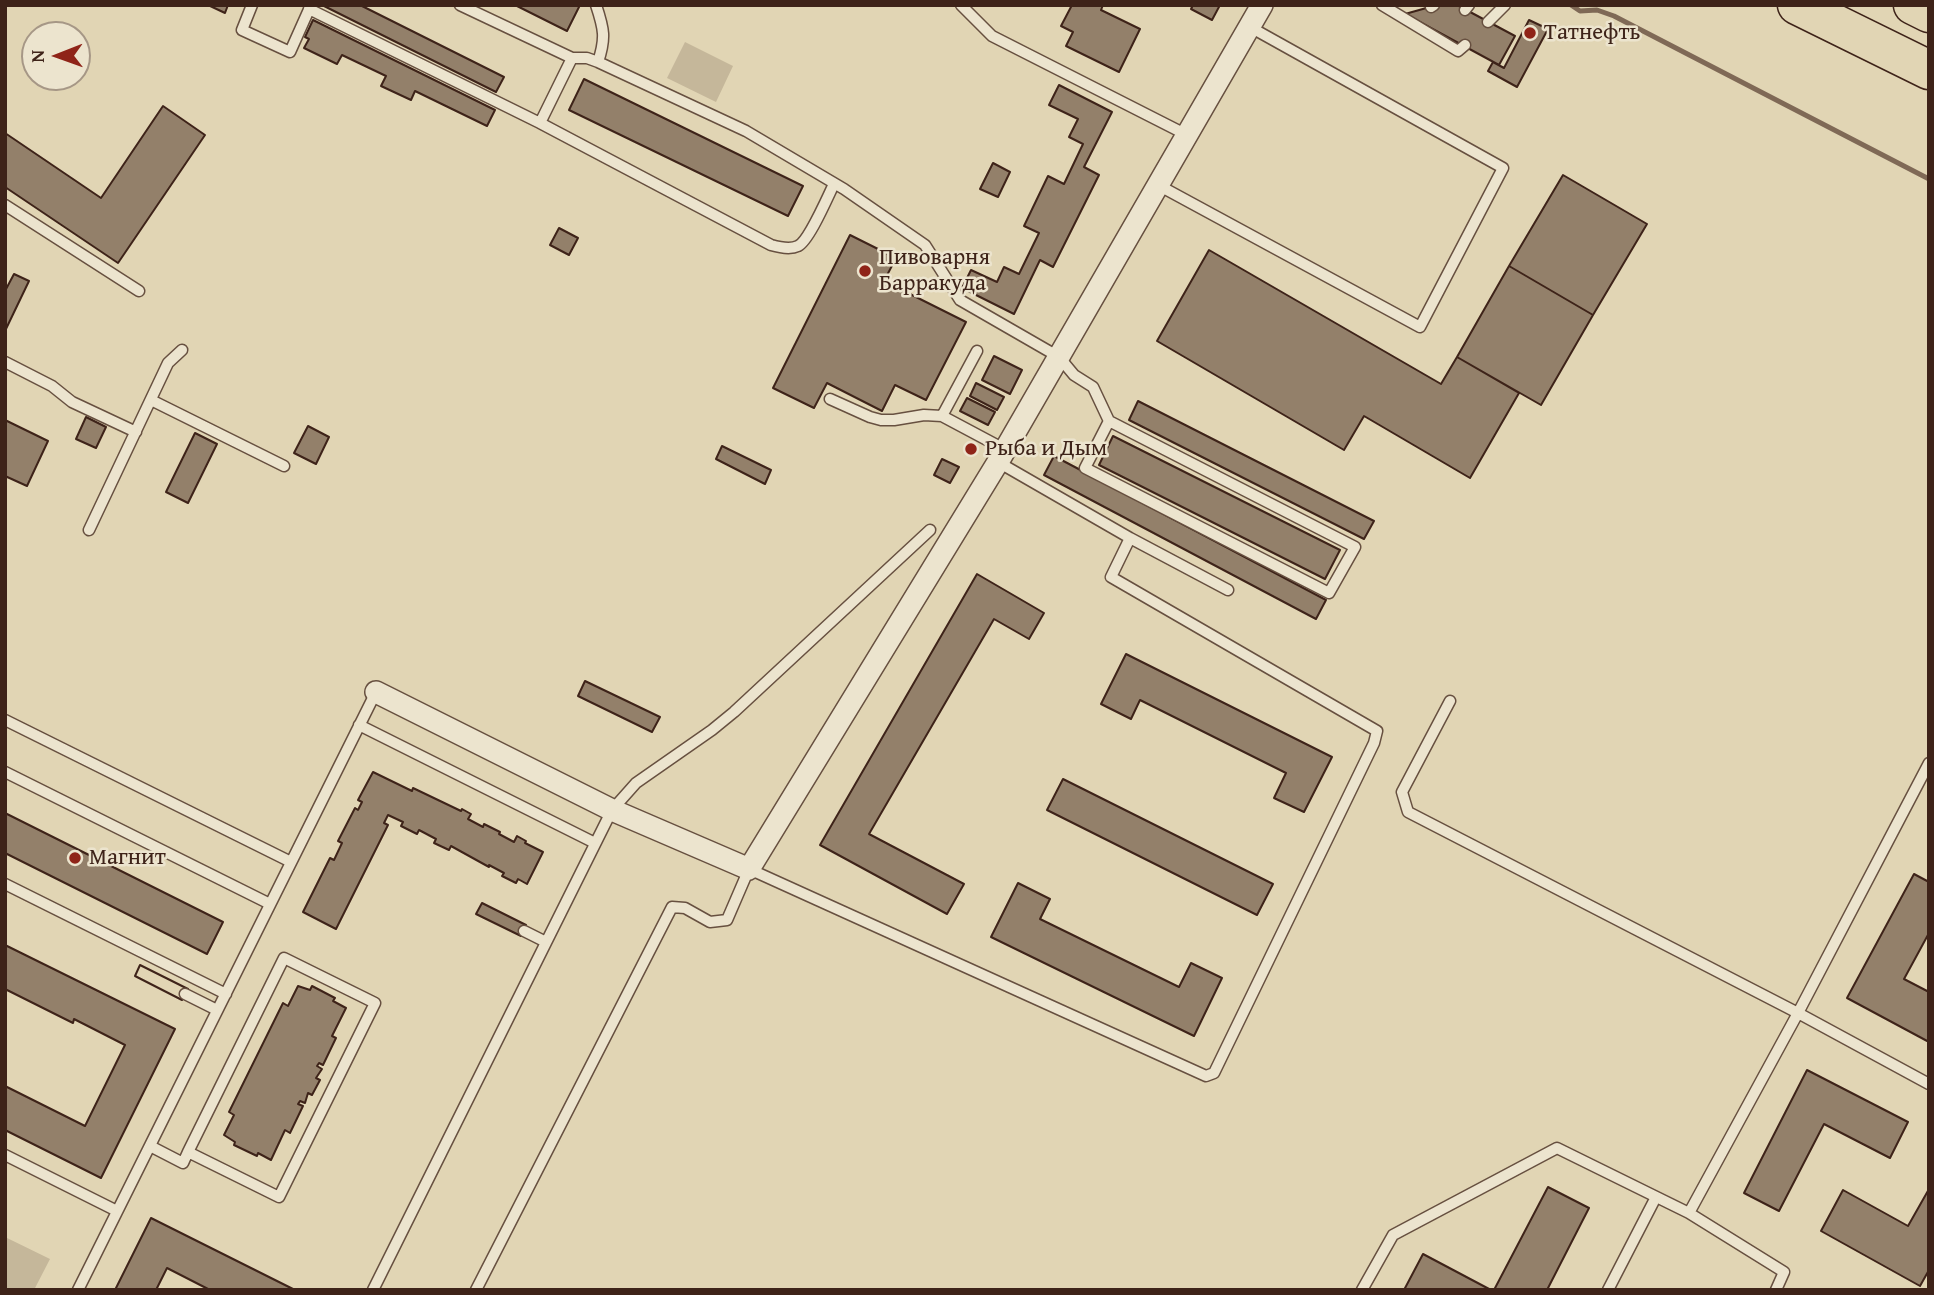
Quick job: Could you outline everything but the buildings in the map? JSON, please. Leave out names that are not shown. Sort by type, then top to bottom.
[{"type":"highway","points":[[1797,5],[1929,70]]},
{"type":"highway","points":[[1913,5],[1929,13]]},
{"type":"street","points":[[376,692],[612,810],[749,869],[1001,456],[1262,5]]},
{"type":"lane","points":[[252,5],[242,30],[290,52],[310,7],[540,123],[771,245],[797,247],[806,238],[834,184]]},
{"type":"lane","points":[[460,5],[572,58],[587,58],[598,62],[746,131],[834,184],[925,245],[960,300],[1059,357],[1074,375],[1093,387],[1109,421],[1355,547],[1329,593],[1084,468],[1109,421]]},
{"type":"lane","points":[[596,5],[604,29],[603,48],[598,62]]},
{"type":"lane","points":[[961,5],[992,36],[1187,135]]},
{"type":"lane","points":[[1382,5],[1438,35],[1458,51],[1465,46]]},
{"type":"lane","points":[[1488,22],[1498,7]]},
{"type":"lane","points":[[1158,185],[1420,327],[1503,168],[1250,27]]},
{"type":"lane","points":[[540,123],[572,58]]},
{"type":"lane","points":[[5,205],[138,290]]},
{"type":"lane","points":[[89,530],[168,363],[183,350]]},
{"type":"lane","points":[[942,416],[977,351]]},
{"type":"lane","points":[[5,362],[52,386],[72,402],[136,432]]},
{"type":"lane","points":[[830,399],[881,420],[894,421],[924,415],[942,416],[1130,538],[1228,590]]},
{"type":"lane","points":[[151,400],[284,466]]},
{"type":"lane","points":[[373,1290],[612,810],[636,783],[734,712],[930,530]]},
{"type":"lane","points":[[476,1290],[671,907],[685,908],[710,922],[727,920],[749,869],[1206,1076],[1214,1073],[1374,743],[1377,731],[1111,577],[1130,538]]},
{"type":"lane","points":[[78,1290],[376,692]]},
{"type":"lane","points":[[1450,701],[1402,792],[1408,812],[1798,1013],[1929,1084]]},
{"type":"lane","points":[[5,720],[291,862]]},
{"type":"lane","points":[[359,725],[595,844]]},
{"type":"lane","points":[[1689,1213],[1929,763]]},
{"type":"lane","points":[[5,772],[270,904]]},
{"type":"lane","points":[[5,884],[226,994]]},
{"type":"lane","points":[[524,931],[546,942]]},
{"type":"lane","points":[[150,1146],[183,1163],[188,1152],[284,958],[375,1003],[279,1197],[188,1152]]},
{"type":"lane","points":[[185,994],[217,1010]]},
{"type":"lane","points":[[1362,1290],[1393,1235],[1557,1148],[1689,1213],[1784,1272],[1776,1290]]},
{"type":"lane","points":[[5,1155],[117,1211]]},
{"type":"lane","points":[[1608,1290],[1656,1197]]},
{"type":"shaded area","points":[[685,42],[733,66],[716,102],[667,78]]},
{"type":"shaded area","points":[[5,1237],[50,1259],[34,1290],[5,1290]]},
{"type":"waterway","points":[[1571,5],[1580,11],[1597,10],[1614,16],[1929,179]]},
{"type":"place","name":"Татнефть","points":[[1530,33]]},
{"type":"place","name":"Пивоварня Барракуда","points":[[865,271]]},
{"type":"place","name":"Рыба и Дым","points":[[971,449]]},
{"type":"place","name":"Магнит","points":[[75,858]]}]
